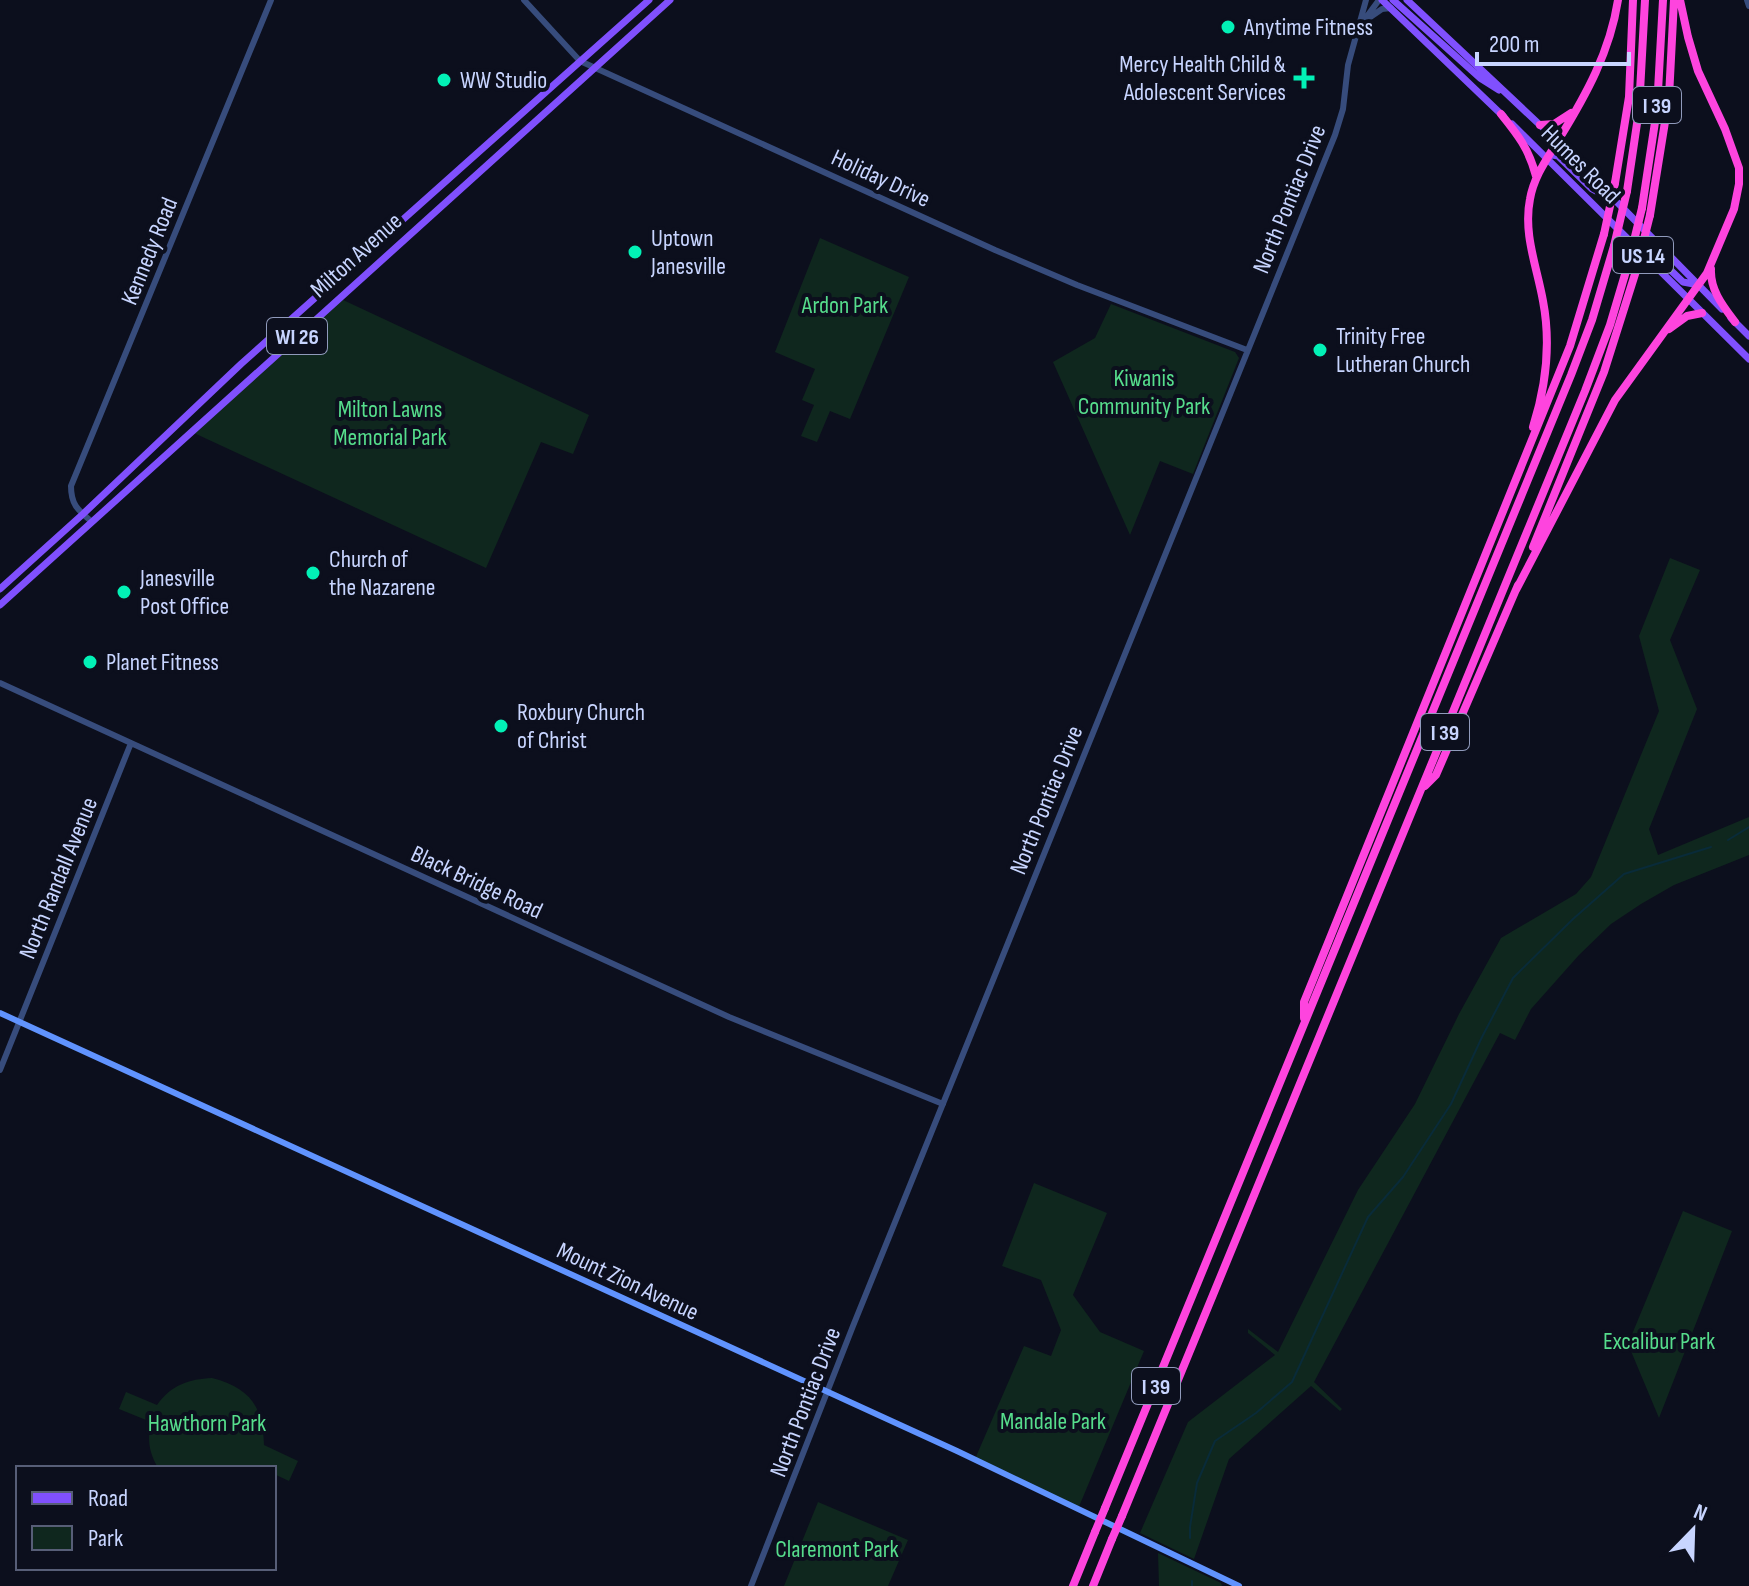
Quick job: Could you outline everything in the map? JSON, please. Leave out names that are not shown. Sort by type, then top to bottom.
[{"type":"highway","points":[[1510,495],[1536,418],[1546,365],[1546,319],[1527,225],[1529,203],[1536,176],[1558,142],[1606,49],[1618,0]]},
{"type":"highway","points":[[1305,1023],[1304,1002],[1570,346],[1604,234],[1615,183],[1629,97],[1633,0]]},
{"type":"highway","name":"I 39","points":[[1073,1586],[1592,320],[1627,191],[1639,110],[1645,0]]},
{"type":"highway","name":"I 39","points":[[1093,1586],[1610,325],[1642,208],[1657,109],[1663,0]]},
{"type":"highway","points":[[1421,789],[1436,775],[1516,590],[1607,362],[1650,215],[1669,97],[1674,0]]},
{"type":"highway","points":[[1680,0],[1698,71],[1739,168],[1734,209],[1710,274],[1722,304],[1735,322]]},
{"type":"highway","points":[[1540,125],[1554,124],[1575,110]]},
{"type":"highway","points":[[1501,114],[1525,144],[1536,176]]},
{"type":"highway","points":[[1516,590],[1615,400],[1699,285],[1715,256]]},
{"type":"highway","points":[[1659,337],[1687,316],[1702,313]]},
{"type":"main road","name":"Milton Avenue","points":[[0,589],[241,364],[649,0]]},
{"type":"main road","name":"Milton Avenue","points":[[0,605],[670,0]]},
{"type":"main road","name":"Humes Road","points":[[1380,0],[1392,4],[1749,359]]},
{"type":"main road","name":"Humes Road","points":[[1407,0],[1558,142],[1749,336]]},
{"type":"main road","points":[[1392,4],[1480,78],[1508,95]]},
{"type":"main road","points":[[1547,157],[1560,157],[1592,189],[1615,201]]},
{"type":"main road","points":[[1626,238],[1656,257],[1683,282],[1699,285]]},
{"type":"main road","name":"Mount Zion Avenue","points":[[0,1013],[957,1451],[1239,1586]]},
{"type":"street","name":"Kennedy Road","points":[[83,514],[71,498],[71,486],[271,0]]},
{"type":"street","name":"Holiday Drive","points":[[524,0],[580,61],[995,250],[1247,350]]},
{"type":"street","name":"North Pontiac Drive","points":[[751,1586],[1338,128],[1347,68],[1366,0]]},
{"type":"street","name":"North Pontiac Drive","points":[[1362,23],[1380,0]]},
{"type":"street","points":[[1747,0],[1749,6]]},
{"type":"street","points":[[1362,23],[1392,4]]},
{"type":"street","points":[[83,514],[92,522]]},
{"type":"street","name":"Black Bridge Road","points":[[0,683],[729,1017],[943,1104]]},
{"type":"street","name":"North Randall Avenue","points":[[0,1070],[131,743]]},
{"type":"green space","name":"Ardon Park","points":[[820,238],[909,277],[850,419],[830,411],[817,442],[801,436],[814,405],[802,400],[815,369],[775,352]]},
{"type":"green space","name":"Milton Lawns Memorial Park","points":[[341,299],[589,415],[573,454],[541,442],[486,568],[194,433]]},
{"type":"green space","name":"Kiwanis Community Park","points":[[1111,304],[1235,352],[1239,358],[1193,474],[1160,461],[1130,535],[1053,362],[1095,338]]},
{"type":"green space","points":[[1670,558],[1700,570],[1670,640],[1697,709],[1649,829],[1658,855],[1749,817],[1749,855],[1674,885],[1611,924],[1531,1009],[1515,1040],[1500,1033],[1314,1382],[1342,1409],[1340,1411],[1311,1386],[1229,1459],[1194,1559],[1140,1533],[1188,1422],[1275,1355],[1248,1333],[1248,1329],[1278,1352],[1358,1190],[1415,1104],[1501,938],[1576,894],[1591,877],[1659,711],[1639,636]]},
{"type":"green space","name":"Mandale Park","points":[[1034,1183],[1107,1213],[1073,1295],[1100,1332],[1144,1351],[1078,1509],[975,1459],[1024,1346],[1051,1356],[1061,1330],[1041,1280],[1002,1266]]},
{"type":"green space","name":"Excalibur Park","points":[[1683,1211],[1732,1231],[1659,1418],[1628,1344]]},
{"type":"green space","name":"Hawthorn Park","points":[[212,1378],[245,1393],[261,1419],[264,1445],[298,1461],[289,1481],[276,1475],[276,1466],[157,1466],[150,1446],[151,1422],[119,1409],[126,1392],[157,1405],[168,1392],[196,1380]]},
{"type":"green space","name":"Claremont Park","points":[[818,1502],[908,1540],[888,1586],[784,1586]]},
{"type":"green space","points":[[1158,1553],[1221,1583],[1222,1586],[1159,1586]]},
{"type":"waterway","points":[[1728,840],[1749,827]]},
{"type":"waterway","points":[[1190,1538],[1197,1483],[1215,1441],[1256,1413],[1292,1382],[1368,1217],[1403,1177],[1451,1104],[1513,978],[1624,874],[1711,847]]},
{"type":"waterway","points":[[1192,1581],[1192,1586]]},
{"type":"place","name":"Anytime Fitness","points":[[1228,27]]},
{"type":"place","name":"Mercy Health Child & Adolescent Services","points":[[1304,78]]},
{"type":"place","name":"WW Studio","points":[[444,80]]},
{"type":"place","name":"Uptown Janesville","points":[[635,252]]},
{"type":"place","name":"Trinity Free Lutheran Church","points":[[1320,350]]},
{"type":"place","name":"Church of the Nazarene","points":[[313,573]]},
{"type":"place","name":"Janesville Post Office","points":[[124,592]]},
{"type":"place","name":"Planet Fitness","points":[[90,662]]},
{"type":"place","name":"Roxbury Church of Christ","points":[[501,726]]}]
